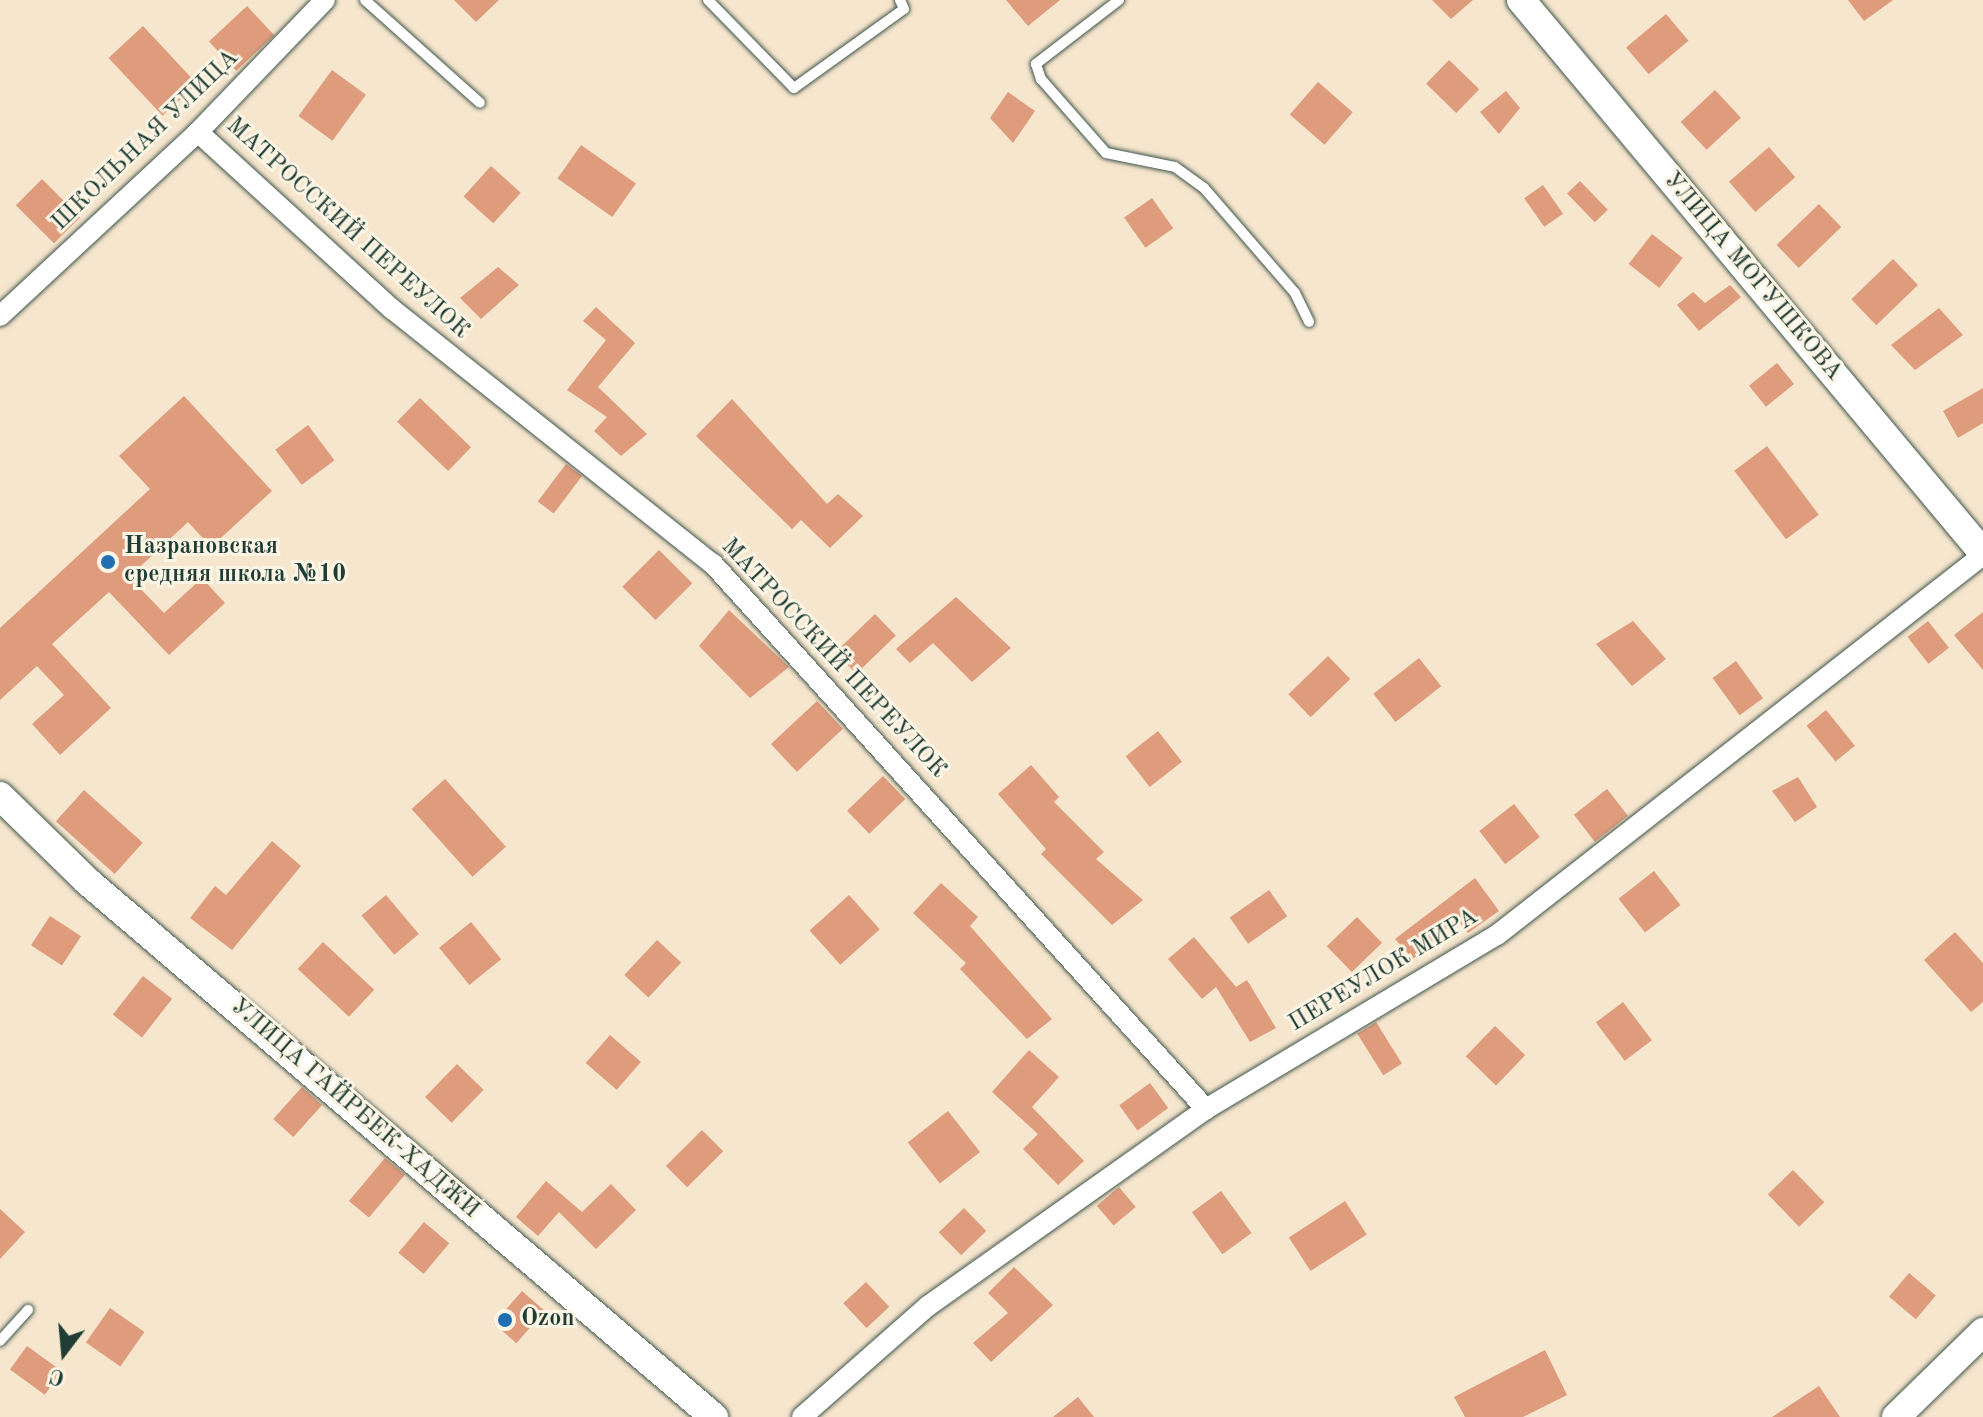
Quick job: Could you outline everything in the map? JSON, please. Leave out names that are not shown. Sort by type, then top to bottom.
[{"type":"street","name":"ШКОЛЬНАЯ УЛИЦА","points":[[0,316],[198,132],[325,0]]},
{"type":"street","name":"УЛИЦА МОГУШКОВА","points":[[1521,0],[1983,554]]},
{"type":"street","name":"МАТРОССКИЙ ПЕРЕУЛОК","points":[[198,132],[392,309],[713,564],[1206,1109]]},
{"type":"street","name":"ПЕРЕУЛОК МИРА","points":[[802,1417],[928,1306],[1206,1109],[1497,935],[1983,554]]},
{"type":"street","name":"УЛИЦА ГАЙРБЕК-ХАДЖИ","points":[[0,796],[87,881],[714,1417]]},
{"type":"street","points":[[1896,1417],[1983,1332]]},
{"type":"lane","points":[[365,0],[480,103]]},
{"type":"lane","points":[[708,0],[794,88],[904,9],[900,0]]},
{"type":"lane","points":[[1119,0],[1036,64],[1041,79],[1106,153],[1175,167],[1204,188],[1295,293],[1309,322]]},
{"type":"lane","points":[[0,1341],[28,1310]]},
{"type":"building","points":[[454,0],[499,0],[476,22]]},
{"type":"building","points":[[1006,0],[1060,0],[1028,26]]},
{"type":"building","points":[[1432,0],[1473,0],[1451,19]]},
{"type":"building","points":[[1848,0],[1893,0],[1864,21]]},
{"type":"building","points":[[247,6],[274,35],[236,71],[209,41]]},
{"type":"building","points":[[1666,14],[1688,41],[1649,74],[1626,47]]},
{"type":"building","points":[[143,26],[197,84],[163,116],[109,58]]},
{"type":"building","points":[[1449,60],[1479,89],[1456,113],[1426,84]]},
{"type":"building","points":[[332,70],[366,95],[332,141],[298,116]]},
{"type":"building","points":[[1318,82],[1353,112],[1325,145],[1290,114]]},
{"type":"building","points":[[1715,90],[1741,118],[1707,150],[1681,122]]},
{"type":"building","points":[[1506,91],[1520,108],[1499,134],[1480,112]]},
{"type":"building","points":[[1008,92],[1035,111],[1013,143],[990,118]]},
{"type":"building","points":[[581,145],[636,183],[612,217],[557,179]]},
{"type":"building","points":[[1769,147],[1795,177],[1755,212],[1729,182]]},
{"type":"building","points":[[491,166],[521,193],[493,223],[464,196]]},
{"type":"building","points":[[42,179],[80,217],[54,243],[16,205]]},
{"type":"building","points":[[1580,181],[1608,210],[1595,222],[1567,194]]},
{"type":"building","points":[[1543,185],[1563,214],[1544,227],[1524,198]]},
{"type":"building","points":[[1152,198],[1173,228],[1145,248],[1124,218]]},
{"type":"building","points":[[1819,204],[1841,227],[1799,268],[1777,245]]},
{"type":"building","points":[[1652,234],[1683,258],[1659,288],[1629,264]]},
{"type":"building","points":[[1893,259],[1918,285],[1876,325],[1851,299]]},
{"type":"building","points":[[498,267],[519,285],[481,319],[460,298]]},
{"type":"building","points":[[1730,285],[1741,297],[1699,331],[1677,305],[1693,292],[1705,303]]},
{"type":"building","points":[[596,307],[635,343],[598,387],[647,434],[621,456],[594,431],[607,417],[567,390],[606,340],[583,321]]},
{"type":"building","points":[[1939,308],[1963,335],[1915,370],[1891,345]]},
{"type":"building","points":[[1777,363],[1794,384],[1766,407],[1749,386]]},
{"type":"building","points":[[1983,388],[1983,423],[1958,438],[1943,411]]},
{"type":"building","name":"Назрановская средняя школа №10","points":[[184,396],[272,491],[211,547],[188,522],[129,577],[164,613],[202,578],[225,603],[169,655],[109,592],[52,644],[111,708],[60,755],[32,724],[64,695],[37,666],[0,700],[0,628],[150,489],[119,456]]},
{"type":"building","points":[[420,398],[471,447],[448,471],[397,422]]},
{"type":"building","points":[[732,399],[827,504],[838,494],[863,516],[830,548],[801,520],[792,529],[696,436]]},
{"type":"building","points":[[308,425],[334,460],[302,485],[275,450]]},
{"type":"building","points":[[1767,446],[1819,515],[1786,539],[1734,471]]},
{"type":"building","points":[[566,464],[582,476],[554,514],[538,502]]},
{"type":"building","points":[[659,550],[692,583],[655,620],[622,587]]},
{"type":"building","points":[[956,597],[1011,648],[972,682],[933,643],[910,663],[896,649]]},
{"type":"building","points":[[729,610],[789,667],[750,698],[699,646]]},
{"type":"building","points":[[1983,612],[1983,670],[1954,635]]},
{"type":"building","points":[[875,614],[896,636],[856,674],[835,652]]},
{"type":"building","points":[[1633,621],[1666,659],[1632,686],[1596,644]]},
{"type":"building","points":[[1928,621],[1949,648],[1928,664],[1908,637]]},
{"type":"building","points":[[1328,656],[1350,679],[1311,717],[1288,694]]},
{"type":"building","points":[[1419,658],[1441,686],[1395,722],[1373,694]]},
{"type":"building","points":[[1736,661],[1763,698],[1740,715],[1713,678]]},
{"type":"building","points":[[817,701],[843,729],[797,772],[771,744]]},
{"type":"building","points":[[1826,710],[1855,746],[1836,761],[1807,726]]},
{"type":"building","points":[[1158,731],[1182,762],[1150,787],[1126,756]]},
{"type":"building","points":[[1031,765],[1059,797],[1054,802],[1104,852],[1096,859],[1143,900],[1112,925],[1041,854],[1046,849],[998,794]]},
{"type":"building","points":[[883,776],[905,799],[869,834],[847,811]]},
{"type":"building","points":[[1798,777],[1817,807],[1795,822],[1772,791]]},
{"type":"building","points":[[445,779],[506,847],[472,877],[412,809]]},
{"type":"building","points":[[1607,789],[1628,816],[1595,842],[1574,815]]},
{"type":"building","points":[[84,790],[143,843],[115,874],[56,821]]},
{"type":"building","points":[[1514,804],[1540,837],[1505,864],[1479,831]]},
{"type":"building","points":[[272,841],[301,866],[232,950],[190,918],[215,886],[226,895]]},
{"type":"building","points":[[1654,871],[1680,905],[1645,933],[1619,899]]},
{"type":"building","points":[[1475,878],[1499,911],[1468,933],[1457,919],[1413,959],[1395,939]]},
{"type":"building","points":[[941,883],[978,917],[970,926],[1052,1019],[1027,1039],[960,969],[966,963],[913,913]]},
{"type":"building","points":[[1269,890],[1287,916],[1248,944],[1230,918]]},
{"type":"building","points":[[386,895],[419,934],[394,955],[361,916]]},
{"type":"building","points":[[849,895],[880,929],[840,965],[810,930]]},
{"type":"building","points":[[50,916],[81,936],[62,966],[31,945]]},
{"type":"building","points":[[1357,917],[1382,943],[1352,972],[1327,946]]},
{"type":"building","points":[[471,922],[501,959],[469,985],[439,948]]},
{"type":"building","points":[[1955,932],[1983,963],[1983,1002],[1971,1012],[1924,960]]},
{"type":"building","points":[[1194,937],[1236,987],[1247,980],[1276,1028],[1250,1042],[1216,987],[1202,999],[1168,959]]},
{"type":"building","points":[[657,940],[681,963],[648,998],[624,975]]},
{"type":"building","points":[[323,942],[374,990],[349,1017],[298,969]]},
{"type":"building","points":[[143,976],[172,999],[142,1037],[113,1015]]},
{"type":"building","points":[[1623,1002],[1652,1040],[1625,1061],[1596,1022]]},
{"type":"building","points":[[1376,1022],[1402,1064],[1383,1075],[1357,1034]]},
{"type":"building","points":[[1495,1026],[1525,1055],[1496,1085],[1466,1056]]},
{"type":"building","points":[[610,1035],[641,1062],[617,1090],[586,1063]]},
{"type":"building","points":[[1029,1050],[1059,1077],[1032,1107],[1084,1161],[1058,1185],[1023,1149],[1038,1134],[992,1092]]},
{"type":"building","points":[[457,1064],[484,1090],[452,1123],[425,1097]]},
{"type":"building","points":[[1150,1083],[1168,1108],[1137,1130],[1119,1105]]},
{"type":"building","points":[[302,1087],[322,1105],[293,1137],[273,1119]]},
{"type":"building","points":[[948,1111],[980,1152],[940,1183],[908,1142]]},
{"type":"building","points":[[702,1130],[723,1151],[687,1187],[666,1166]]},
{"type":"building","points":[[385,1158],[405,1175],[369,1218],[349,1201]]},
{"type":"building","points":[[1793,1170],[1824,1202],[1799,1227],[1768,1194]]},
{"type":"building","points":[[546,1181],[582,1212],[611,1184],[636,1210],[596,1249],[559,1212],[538,1236],[516,1217]]},
{"type":"building","points":[[1119,1187],[1136,1207],[1113,1226],[1097,1206]]},
{"type":"building","points":[[1221,1191],[1252,1233],[1222,1254],[1192,1212]]},
{"type":"building","points":[[1345,1201],[1367,1235],[1311,1271],[1289,1237]]},
{"type":"building","points":[[964,1208],[986,1231],[961,1255],[939,1232]]},
{"type":"building","points":[[0,1209],[25,1232],[0,1259]]},
{"type":"building","points":[[424,1222],[449,1243],[424,1274],[398,1253]]},
{"type":"building","points":[[1014,1267],[1053,1305],[991,1362],[973,1343],[1008,1313],[988,1293]]},
{"type":"building","points":[[1909,1273],[1936,1295],[1916,1319],[1889,1297]]},
{"type":"building","points":[[866,1282],[889,1307],[867,1328],[843,1303]]},
{"type":"building","points":[[522,1291],[545,1311],[516,1343],[494,1323]]},
{"type":"building","points":[[110,1308],[144,1332],[120,1366],[86,1342]]},
{"type":"building","points":[[27,1346],[62,1371],[45,1395],[10,1369]]},
{"type":"building","points":[[1545,1350],[1567,1395],[1523,1417],[1465,1417],[1454,1397]]},
{"type":"building","points":[[1819,1386],[1840,1417],[1772,1417]]},
{"type":"building","points":[[1078,1397],[1094,1417],[1053,1417]]},
{"type":"place","name":"Назрановская средняя школа №10","points":[[108,562]]},
{"type":"place","name":"Ozon","points":[[505,1320]]}]
